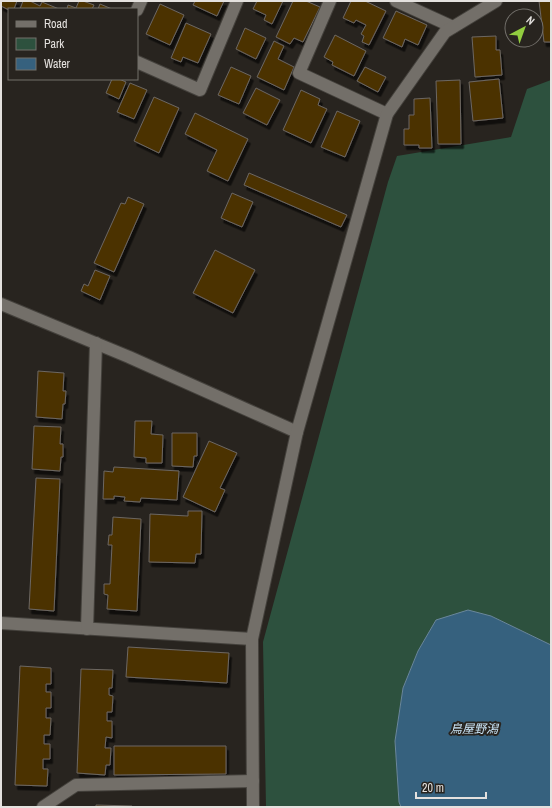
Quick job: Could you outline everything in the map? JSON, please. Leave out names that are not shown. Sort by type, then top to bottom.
[{"type":"street","points":[[138,62],[200,90],[237,1]]},
{"type":"street","points":[[330,1],[298,73],[387,114]]},
{"type":"street","points":[[396,1],[453,28]]},
{"type":"street","points":[[253,807],[252,639],[297,432],[387,114],[445,32],[496,1]]},
{"type":"street","points":[[1,304],[96,343],[297,432]]},
{"type":"street","points":[[87,629],[96,343]]},
{"type":"street","points":[[1,622],[252,639]]},
{"type":"street","points":[[43,807],[76,785],[253,781]]},
{"type":"green space","points":[[551,80],[551,645],[491,616],[436,620],[418,651],[403,688],[395,741],[399,802],[401,807],[266,807],[263,642],[388,182],[397,156],[511,137],[527,89]]},
{"type":"water","name":"鳥屋野潟","points":[[468,610],[491,616],[551,645],[551,807],[401,807],[399,802],[395,741],[403,688],[418,651],[436,620]]},
{"type":"building","points":[[1,1],[17,1],[14,8],[8,8],[8,10],[1,6]]},
{"type":"building","points":[[23,1],[30,1],[40,6],[42,2],[57,8],[20,8]]},
{"type":"building","points":[[79,1],[94,5],[92,8],[76,8]]},
{"type":"building","points":[[195,1],[224,1],[217,16],[193,5]]},
{"type":"building","points":[[257,1],[283,1],[272,24],[264,20],[266,15],[253,9]]},
{"type":"building","points":[[293,1],[306,1],[320,7],[303,42],[294,38],[290,44],[276,37]]},
{"type":"building","points":[[351,1],[365,1],[386,11],[369,45],[362,42],[364,36],[361,34],[366,25],[356,20],[354,23],[343,18]]},
{"type":"building","points":[[539,1],[551,1],[551,42],[544,42],[544,8],[540,8]]},
{"type":"building","points":[[100,4],[110,8],[98,8]]},
{"type":"building","points":[[160,4],[184,15],[170,45],[146,34]]},
{"type":"building","points":[[68,5],[76,8],[67,8]]},
{"type":"building","points":[[396,11],[427,25],[418,45],[405,39],[402,47],[383,38]]},
{"type":"building","points":[[186,23],[211,34],[198,63],[183,57],[181,62],[171,58]]},
{"type":"building","points":[[245,28],[266,38],[256,59],[236,49]]},
{"type":"building","points":[[335,35],[366,51],[354,76],[332,65],[333,62],[324,57]]},
{"type":"building","points":[[496,36],[496,50],[500,50],[502,75],[475,77],[472,37]]},
{"type":"building","points":[[274,41],[284,46],[278,59],[294,67],[284,90],[257,77]]},
{"type":"building","points":[[231,67],[251,76],[239,104],[218,95]]},
{"type":"building","points":[[365,67],[386,77],[378,92],[357,81]]},
{"type":"building","points":[[499,79],[503,118],[473,121],[469,82]]},
{"type":"building","points":[[112,80],[121,80],[126,82],[119,99],[106,93]]},
{"type":"building","points":[[460,80],[461,144],[438,144],[436,81]]},
{"type":"building","points":[[130,83],[147,90],[134,119],[117,112]]},
{"type":"building","points":[[256,88],[280,100],[267,125],[243,113]]},
{"type":"building","points":[[301,90],[320,99],[318,105],[327,109],[311,143],[283,130]]},
{"type":"building","points":[[154,97],[179,108],[159,153],[134,141]]},
{"type":"building","points":[[430,98],[432,148],[419,148],[419,145],[404,145],[404,129],[409,129],[409,115],[414,115],[414,99]]},
{"type":"building","points":[[337,111],[360,121],[345,157],[321,147]]},
{"type":"building","points":[[195,113],[248,139],[228,181],[207,171],[217,150],[185,134]]},
{"type":"building","points":[[249,173],[347,215],[341,227],[244,185]]},
{"type":"building","points":[[232,193],[253,202],[242,227],[221,218]]},
{"type":"building","points":[[128,197],[144,204],[114,272],[94,263],[121,203],[125,204]]},
{"type":"building","points":[[215,250],[255,270],[233,313],[193,293]]},
{"type":"building","points":[[95,270],[110,276],[100,300],[81,291],[84,284],[88,286]]},
{"type":"building","points":[[38,371],[64,373],[63,391],[66,391],[62,419],[36,417]]},
{"type":"building","points":[[135,421],[152,421],[151,434],[163,435],[162,463],[146,463],[146,458],[134,457]]},
{"type":"building","points":[[34,426],[61,427],[60,444],[63,444],[63,457],[61,457],[60,471],[32,469]]},
{"type":"building","points":[[172,433],[197,433],[197,456],[194,456],[193,467],[172,466]]},
{"type":"building","points":[[209,441],[237,453],[220,488],[225,490],[215,512],[183,497]]},
{"type":"building","points":[[114,467],[179,471],[177,500],[141,498],[140,502],[124,501],[125,497],[114,496],[114,499],[103,499],[104,471],[113,472]]},
{"type":"building","points":[[36,478],[60,479],[54,611],[29,609]]},
{"type":"building","points":[[188,511],[202,511],[201,554],[196,554],[195,563],[149,562],[150,514],[188,516]]},
{"type":"building","points":[[113,517],[141,519],[137,611],[107,609],[108,595],[104,594],[104,584],[110,584],[112,545],[108,545],[109,535],[112,535]]},
{"type":"building","points":[[128,647],[229,653],[227,683],[126,677]]},
{"type":"building","points":[[20,666],[51,668],[51,684],[46,684],[46,692],[51,692],[51,708],[46,708],[46,718],[51,718],[50,735],[44,735],[44,744],[50,744],[50,759],[43,759],[43,769],[48,769],[47,786],[15,785]]},
{"type":"building","points":[[81,669],[113,670],[112,688],[109,688],[109,695],[113,696],[112,712],[107,712],[107,721],[112,721],[112,738],[106,737],[105,748],[111,748],[110,765],[106,765],[105,775],[77,773]]},
{"type":"building","points":[[114,746],[226,746],[226,774],[114,775]]},
{"type":"building","points":[[96,805],[132,806],[132,807],[96,807]]}]
